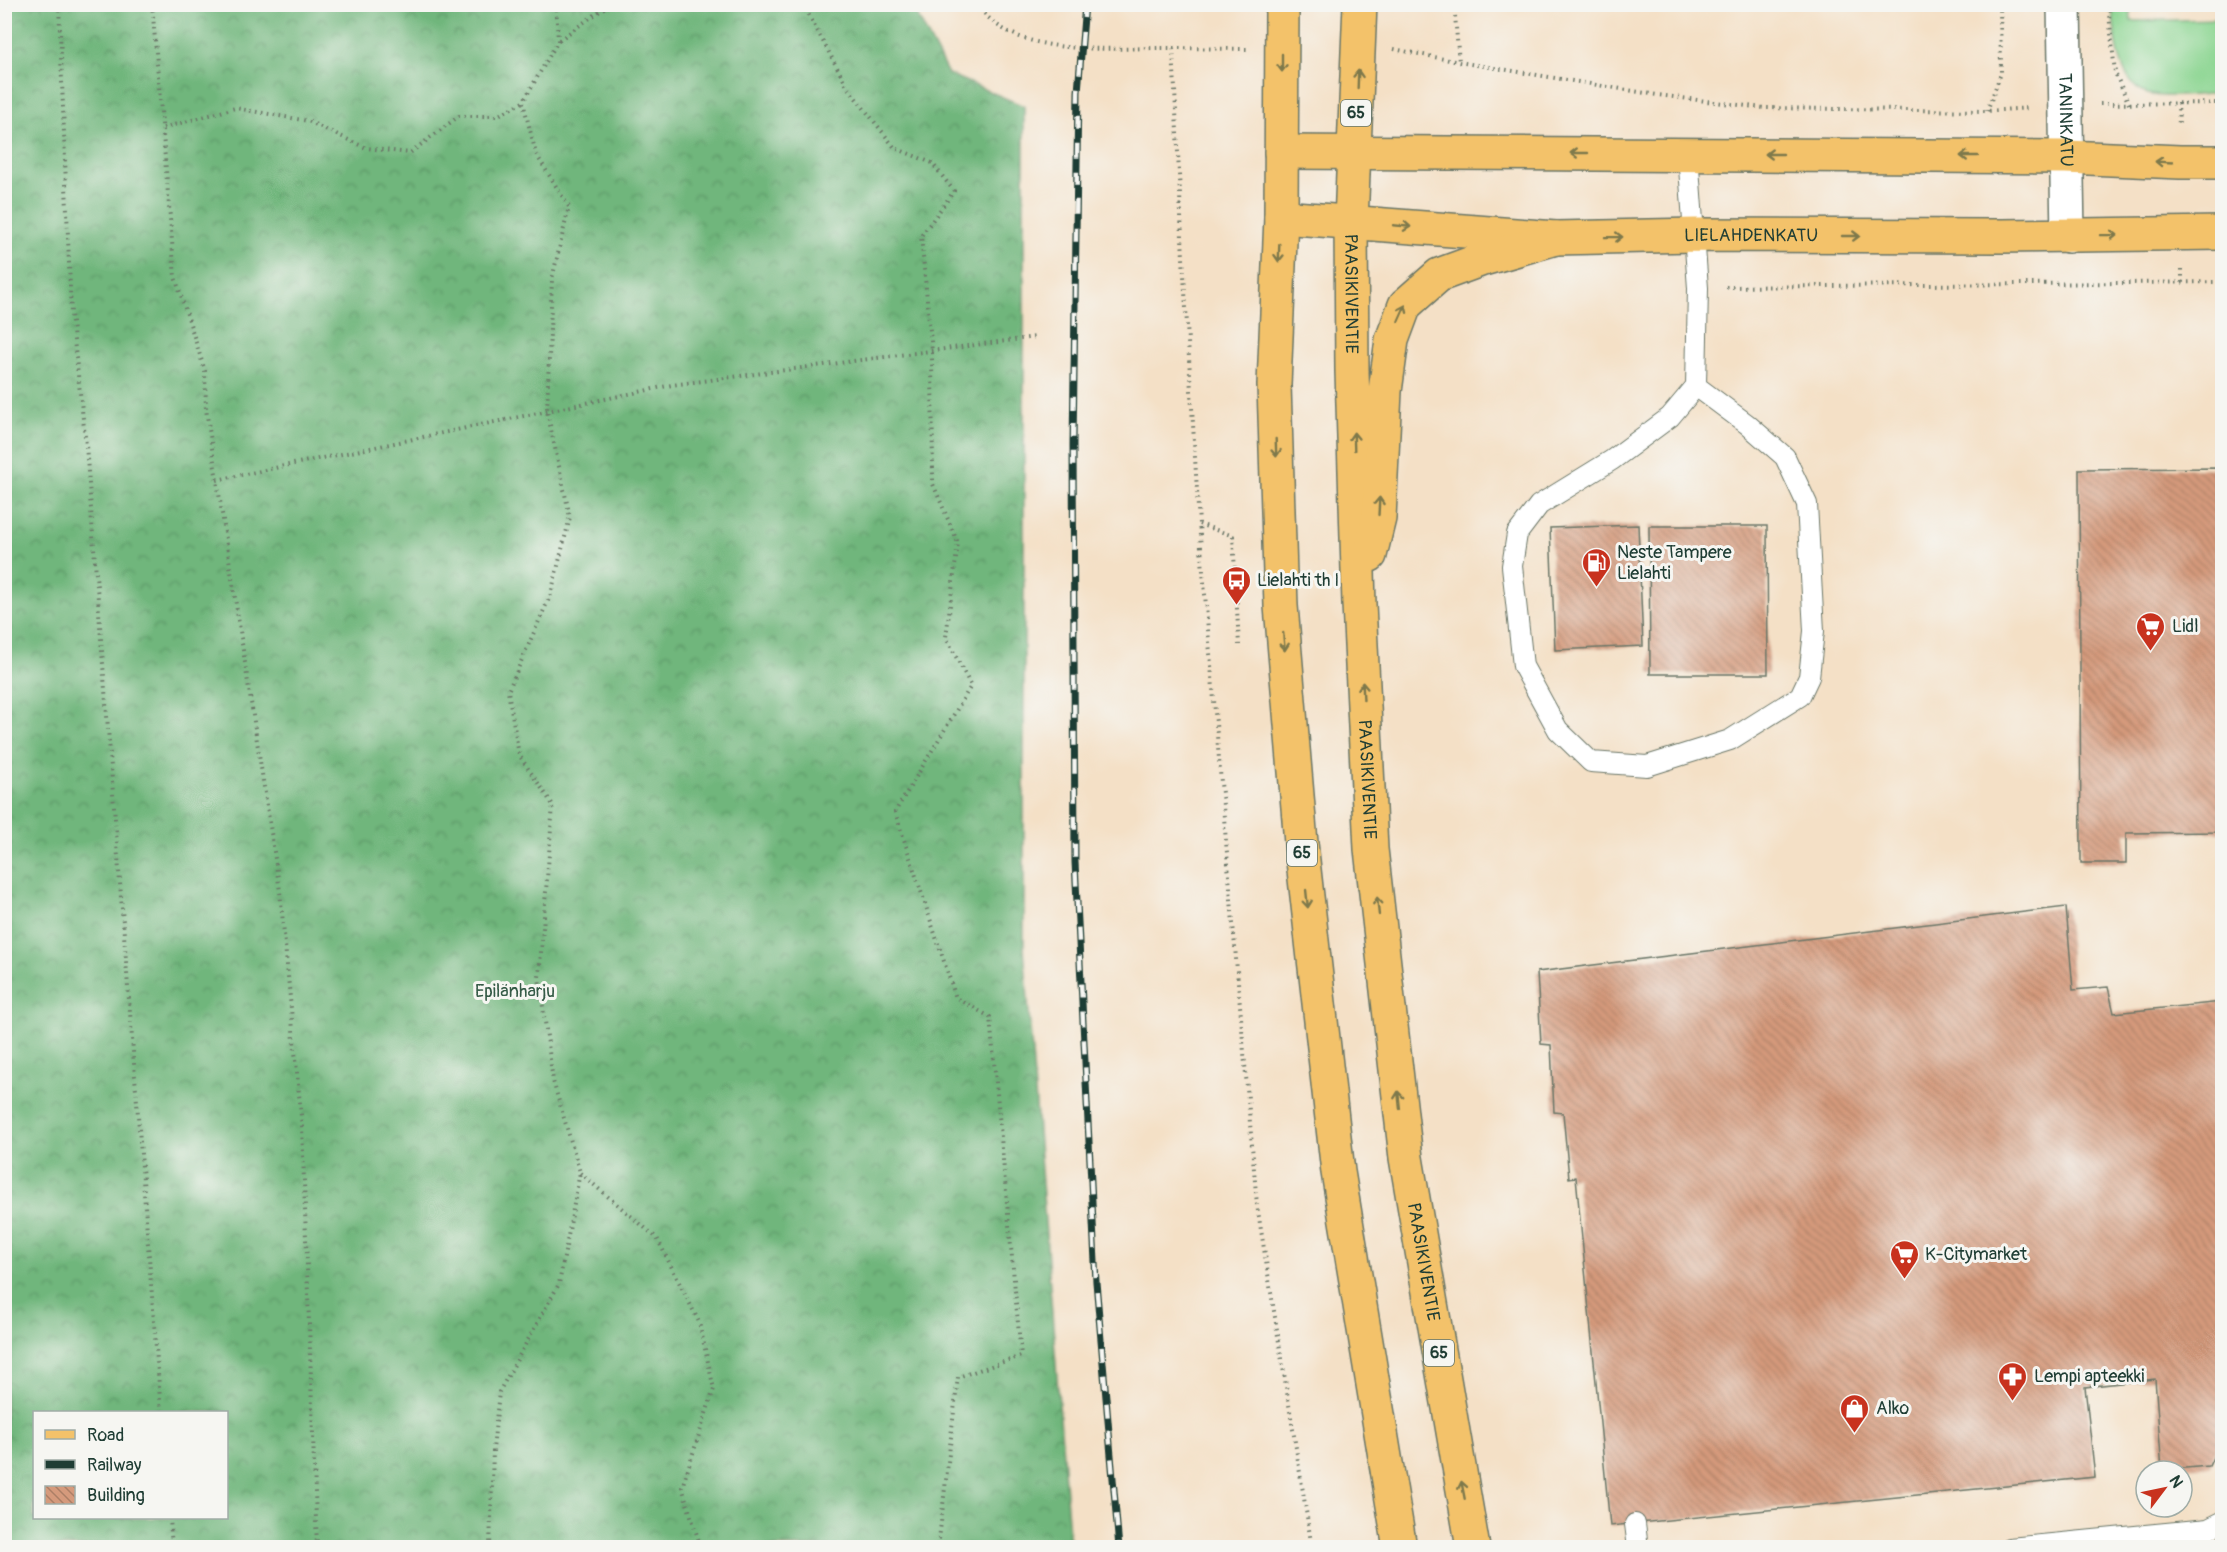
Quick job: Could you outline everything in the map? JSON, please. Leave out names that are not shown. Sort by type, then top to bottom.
[{"type":"main road","name":"65","points":[[1282,4],[1281,217],[1275,385],[1281,606],[1301,843],[1338,1172],[1400,1548]]},
{"type":"main road","name":"PAASIKIVENTIE","points":[[1360,4],[1351,222],[1352,372],[1359,604],[1371,849],[1406,1158],[1473,1548]]},
{"type":"main road","points":[[1281,152],[2066,157],[2223,162]]},
{"type":"main road","name":"LIELAHDENKATU","points":[[1281,217],[1556,238],[1695,235],[2068,236],[2223,233]]},
{"type":"main road","points":[[1359,604],[1379,518],[1385,391],[1392,340],[1406,305],[1439,275],[1480,260],[1556,238]]},
{"type":"street","name":"TANINKATU","points":[[2064,4],[2068,236]]},
{"type":"lane","points":[[1688,154],[1698,288],[1696,386],[1670,417],[1612,460],[1539,505],[1516,534],[1512,566],[1523,666],[1558,730],[1591,762],[1647,766],[1730,740],[1800,696],[1809,677],[1814,631],[1808,504],[1785,457],[1747,424],[1696,386]]},
{"type":"lane","points":[[2009,1548],[2208,1529],[2223,1522]]},
{"type":"lane","points":[[1635,1524],[1638,1548]]},
{"type":"path","points":[[59,4],[71,314],[86,445],[161,1411]]},
{"type":"path","points":[[152,4],[175,277],[205,371],[206,409],[282,903],[302,1126],[317,1548]]},
{"type":"path","points":[[556,4],[558,41]]},
{"type":"path","points":[[163,128],[235,108],[308,121],[366,148],[410,153],[459,117],[497,116],[523,102],[558,41],[610,4]]},
{"type":"path","points":[[803,4],[848,88],[895,148],[932,163],[954,191],[921,236],[932,352],[933,484],[958,543],[946,637],[971,686],[895,812],[956,998],[990,1017],[1021,1356],[958,1377],[938,1548]]},
{"type":"path","points":[[977,4],[985,17],[1015,37],[1054,47],[1254,49]]},
{"type":"path","points":[[1454,4],[1459,62]]},
{"type":"path","points":[[1988,111],[2001,74],[2000,4]]},
{"type":"path","points":[[2108,4],[2115,73],[2128,104]]},
{"type":"path","points":[[1173,48],[1199,524],[1257,1205],[1312,1548]]},
{"type":"path","points":[[1388,48],[1657,95],[1764,108],[1988,111],[2067,105],[2223,103]]},
{"type":"path","points":[[490,1548],[493,1450],[500,1392],[559,1284],[580,1172],[554,1081],[539,977],[553,804],[519,755],[508,691],[551,594],[570,517],[547,411],[552,279],[569,207],[536,154],[523,102]]},
{"type":"path","points":[[1698,288],[2223,282]]},
{"type":"path","points":[[217,480],[672,385],[1036,337]]},
{"type":"path","points":[[1199,524],[1233,536],[1239,645]]},
{"type":"path","points":[[580,1172],[657,1238],[699,1322],[714,1389],[682,1487],[701,1548]]},
{"type":"path","points":[[170,1519],[172,1548]]},
{"type":"green space","name":"Epilänharju","points":[[5,4],[912,5],[948,74],[1024,106],[1024,948],[1070,1547],[5,1547]]},
{"type":"green space","points":[[2112,5],[2130,5],[2131,21],[2222,19],[2222,93],[2170,96],[2153,95],[2141,91],[2132,83],[2120,59]]},
{"type":"building","name":"Lidl","points":[[2222,468],[2222,832],[2126,833],[2126,863],[2081,863],[2079,469]]},
{"type":"building","name":"Neste Tampere Lielahti","points":[[1638,525],[1643,646],[1555,650],[1550,528]]},
{"type":"building","points":[[1649,526],[1767,526],[1768,674],[1650,674]]},
{"type":"building","name":"K-Citymarket","points":[[2066,907],[2073,990],[2108,987],[2114,1013],[2222,1002],[2222,1438],[2209,1466],[2194,1467],[2194,1459],[2161,1459],[2155,1379],[2085,1387],[2095,1477],[1610,1526],[1576,1177],[1569,1178],[1563,1113],[1554,1112],[1551,1045],[1541,1044],[1537,972]]},
{"type":"railway","points":[[1085,4],[1078,92],[1073,444],[1075,862],[1096,1282],[1119,1548]]},
{"type":"place","name":"Neste Tampere Lielahti","points":[[1596,588]]},
{"type":"place","name":"Lielahti th I","points":[[1236,606]]},
{"type":"place","name":"Lidl","points":[[2151,652]]},
{"type":"place","name":"K-Citymarket","points":[[1904,1280]]},
{"type":"place","name":"Lempi apteekki","points":[[2013,1402]]},
{"type":"place","name":"Alko","points":[[1855,1434]]}]
